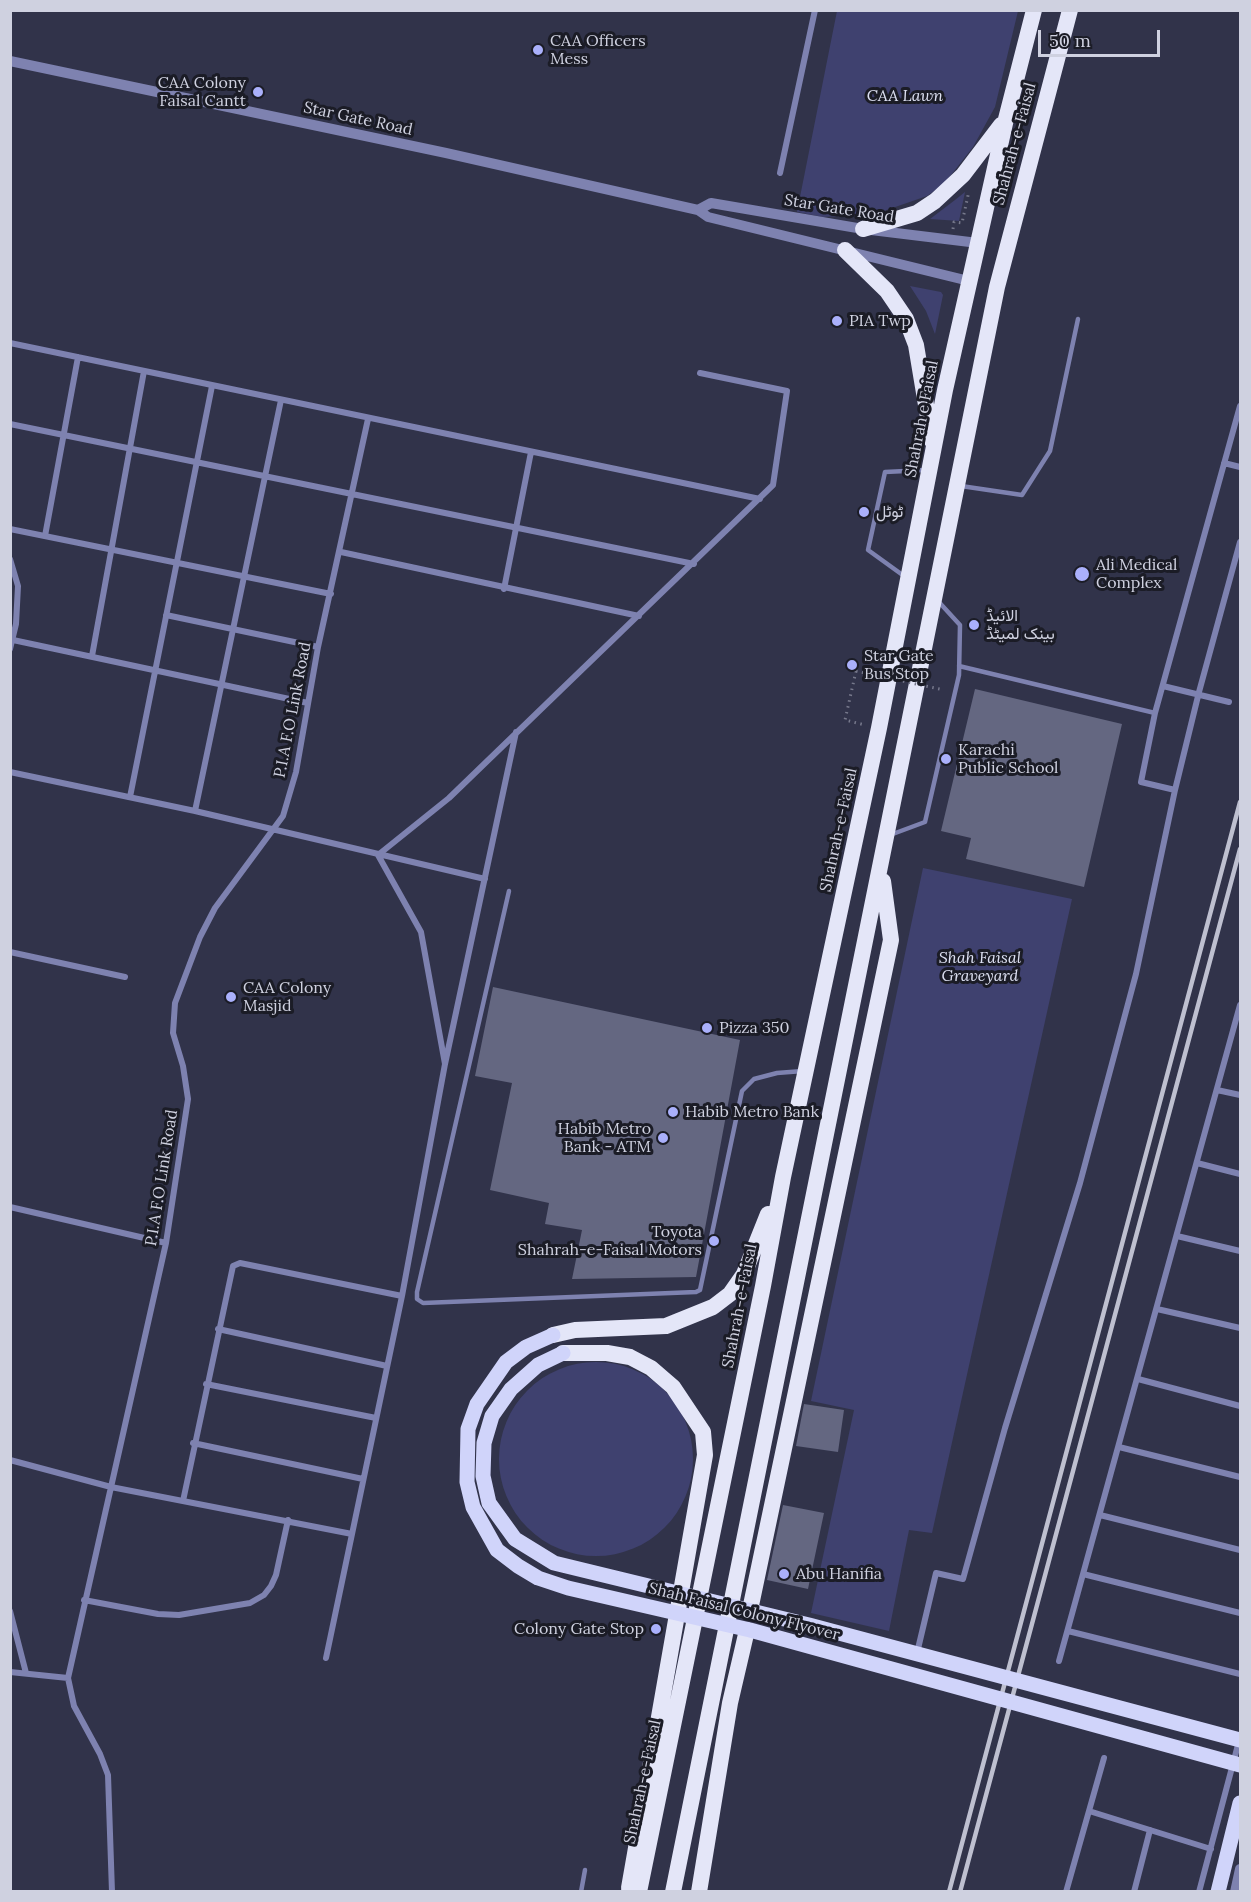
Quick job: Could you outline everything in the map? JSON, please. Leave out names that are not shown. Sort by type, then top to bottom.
[{"type":"highway","name":"Shahrah-e-Faisal","points":[[1006,119],[1034,10]]},
{"type":"highway","name":"Shahrah-e-Faisal","points":[[956,485],[997,287],[1070,10]]},
{"type":"highway","points":[[863,229],[917,213],[935,201],[963,175],[1006,119]]},
{"type":"highway","name":"Shahrah e Faisal","points":[[879,728],[969,281],[1006,119]]},
{"type":"highway","points":[[845,250],[887,291],[906,319],[916,345],[932,462]]},
{"type":"highway","points":[[673,1892],[881,868],[956,485]]},
{"type":"highway","name":"Shahrah-e-Faisal","points":[[639,1892],[763,1286],[783,1177],[879,728]]},
{"type":"highway","points":[[750,1610],[891,940],[881,868]]},
{"type":"highway","points":[[553,1335],[575,1330],[666,1326],[713,1307],[730,1294],[744,1274],[783,1177]]},
{"type":"highway","points":[[563,1353],[607,1353],[630,1358],[651,1368],[674,1387],[703,1432],[705,1455],[629,1892]]},
{"type":"highway","points":[[699,1892],[730,1703],[747,1630]]},
{"type":"main road","name":"Shah Faisal Colony Flyover","points":[[553,1335],[526,1347],[506,1362],[477,1404],[468,1430],[467,1482],[473,1507],[482,1528],[497,1550],[538,1578],[568,1588],[747,1630],[1240,1765]]},
{"type":"main road","name":"Shah Faisal Colony Flyover","points":[[563,1353],[548,1359],[519,1380],[492,1416],[484,1443],[483,1476],[489,1503],[515,1539],[554,1563],[917,1653],[1240,1740]]},
{"type":"main road","points":[[1218,1892],[1240,1803]]},
{"type":"street","points":[[780,172],[815,10]]},
{"type":"street","name":"Star Gate Road","points":[[10,61],[446,153],[698,210],[708,217],[969,281]]},
{"type":"street","name":"Star Gate Road","points":[[698,210],[711,203],[863,229],[978,243]]},
{"type":"street","points":[[10,343],[760,499]]},
{"type":"street","points":[[45,536],[78,357]]},
{"type":"street","points":[[92,656],[144,371]]},
{"type":"street","points":[[378,855],[449,798],[694,564],[773,485],[787,391],[700,373]]},
{"type":"street","points":[[130,798],[212,386]]},
{"type":"street","points":[[195,812],[281,400]]},
{"type":"street","points":[[1174,790],[1141,782],[1155,713],[1240,406]]},
{"type":"street","name":"P.I.A F.O Link Road","points":[[112,1892],[108,1774],[74,1706],[68,1678],[166,1243],[188,1099],[183,1066],[173,1033],[175,1003],[200,938],[215,908],[283,816],[296,772],[318,647],[341,552],[368,419]]},
{"type":"street","points":[[10,424],[694,564]]},
{"type":"street","points":[[504,589],[531,452]]},
{"type":"street","points":[[1224,462],[1240,467]]},
{"type":"street","points":[[10,529],[331,594]]},
{"type":"street","points":[[917,1653],[936,1573],[963,1579],[1005,1428],[1084,1171],[1136,974],[1174,790],[1240,542]]},
{"type":"street","points":[[341,552],[504,589],[639,616]]},
{"type":"street","points":[[10,559],[18,586],[13,640],[10,649]]},
{"type":"street","points":[[166,615],[318,647]]},
{"type":"street","points":[[13,640],[308,703]]},
{"type":"street","points":[[1163,686],[1199,692],[1229,702]]},
{"type":"street","points":[[326,1658],[402,1296],[445,1064],[516,732]]},
{"type":"street","points":[[10,772],[485,879]]},
{"type":"street","points":[[378,855],[421,932],[445,1064]]},
{"type":"street","points":[[10,952],[125,977]]},
{"type":"street","points":[[1059,1661],[1217,1090],[1238,1022],[1240,1005]]},
{"type":"street","points":[[1217,1090],[1240,1095]]},
{"type":"street","points":[[1197,1163],[1240,1174]]},
{"type":"street","points":[[10,1207],[166,1243]]},
{"type":"street","points":[[1177,1236],[1240,1251]]},
{"type":"street","points":[[183,1501],[232,1266],[240,1263],[402,1296]]},
{"type":"street","points":[[1157,1309],[1240,1328]]},
{"type":"street","points":[[218,1329],[387,1365]]},
{"type":"street","points":[[1138,1378],[1240,1406]]},
{"type":"street","points":[[206,1384],[376,1418]]},
{"type":"street","points":[[194,1443],[363,1479]]},
{"type":"street","points":[[1119,1447],[1240,1477]]},
{"type":"street","points":[[10,1460],[111,1487],[352,1534]]},
{"type":"street","points":[[1100,1515],[1240,1550]]},
{"type":"street","points":[[84,1600],[158,1614],[180,1615],[250,1603],[264,1595],[271,1586],[288,1520]]},
{"type":"street","points":[[1083,1574],[1240,1613]]},
{"type":"street","points":[[10,1611],[26,1673]]},
{"type":"street","points":[[1068,1631],[1240,1674]]},
{"type":"street","points":[[10,1672],[68,1678]]},
{"type":"street","points":[[1199,1892],[1240,1735]]},
{"type":"street","points":[[1066,1892],[1104,1758]]},
{"type":"street","points":[[1089,1811],[1211,1849]]},
{"type":"street","points":[[1134,1892],[1150,1830]]},
{"type":"street","points":[[1235,1892],[1240,1869]]},
{"type":"lane","points":[[956,485],[1022,495],[1050,451],[1078,319]]},
{"type":"lane","points":[[908,580],[868,550],[885,472],[932,462]]},
{"type":"lane","points":[[887,836],[925,822],[959,666],[960,625],[935,598]]},
{"type":"lane","points":[[959,666],[1155,713]]},
{"type":"lane","points":[[508,891],[417,1299],[423,1302],[435,1302],[696,1293],[700,1290],[742,1091],[754,1079],[777,1073],[806,1071]]},
{"type":"lane","points":[[581,1892],[585,1870]]},
{"type":"path","points":[[846,720],[856,671],[944,690]]},
{"type":"green space","name":"CAA Lawn","points":[[837,11],[1018,11],[995,107],[973,147],[944,184],[927,196],[875,214],[823,217],[797,212]]},
{"type":"green space","points":[[965,192],[959,221],[930,219],[955,200]]},
{"type":"green space","points":[[910,286],[941,292],[943,295],[935,334],[926,311]]},
{"type":"green space","name":"Shah Faisal Graveyard","points":[[923,868],[1072,899],[932,1533],[909,1530],[889,1631],[811,1613],[854,1410],[811,1401]]},
{"type":"green space","points":[[606,1362],[642,1373],[665,1390],[677,1405],[686,1422],[692,1440],[692,1478],[686,1496],[677,1513],[665,1528],[650,1540],[633,1549],[615,1555],[586,1556],[550,1545],[521,1521],[510,1505],[500,1478],[499,1449],[510,1413],[534,1384],[550,1373],[577,1363]]},
{"type":"building","name":"Karachi Public School","points":[[975,689],[1122,724],[1084,887],[966,859],[971,838],[941,831]]},
{"type":"building","points":[[493,987],[740,1040],[696,1277],[572,1279],[582,1230],[545,1224],[549,1203],[490,1190],[512,1083],[475,1076]]},
{"type":"building","points":[[804,1404],[844,1410],[838,1452],[796,1446]]},
{"type":"building","points":[[783,1505],[824,1513],[808,1589],[767,1580]]},
{"type":"railway","points":[[949,1892],[1240,802]]},
{"type":"railway","points":[[960,1892],[1240,849]]},
{"type":"place","name":"CAA Officers Mess","points":[[538,50]]},
{"type":"place","name":"CAA Colony Faisal Cantt","points":[[258,92]]},
{"type":"place","name":"PIA Twp","points":[[837,321]]},
{"type":"place","name":"ٹوٹل","points":[[864,512]]},
{"type":"place","name":"Ali Medical Complex","points":[[1082,574]]},
{"type":"place","name":"الائیڈ بینک لمیٹڈ","points":[[974,625]]},
{"type":"place","name":"Star Gate Bus Stop","points":[[852,665]]},
{"type":"place","name":"Karachi Public School","points":[[946,759]]},
{"type":"place","name":"CAA Colony Masjid","points":[[231,997]]},
{"type":"place","name":"Pizza 350","points":[[707,1028]]},
{"type":"place","name":"Habib Metro Bank","points":[[673,1112]]},
{"type":"place","name":"Habib Metro Bank - ATM","points":[[663,1138]]},
{"type":"place","name":"Toyota Shahrah-e-Faisal Motors","points":[[714,1241]]},
{"type":"place","name":"Abu Hanifia","points":[[784,1574]]},
{"type":"place","name":"Colony Gate Stop","points":[[656,1629]]}]
